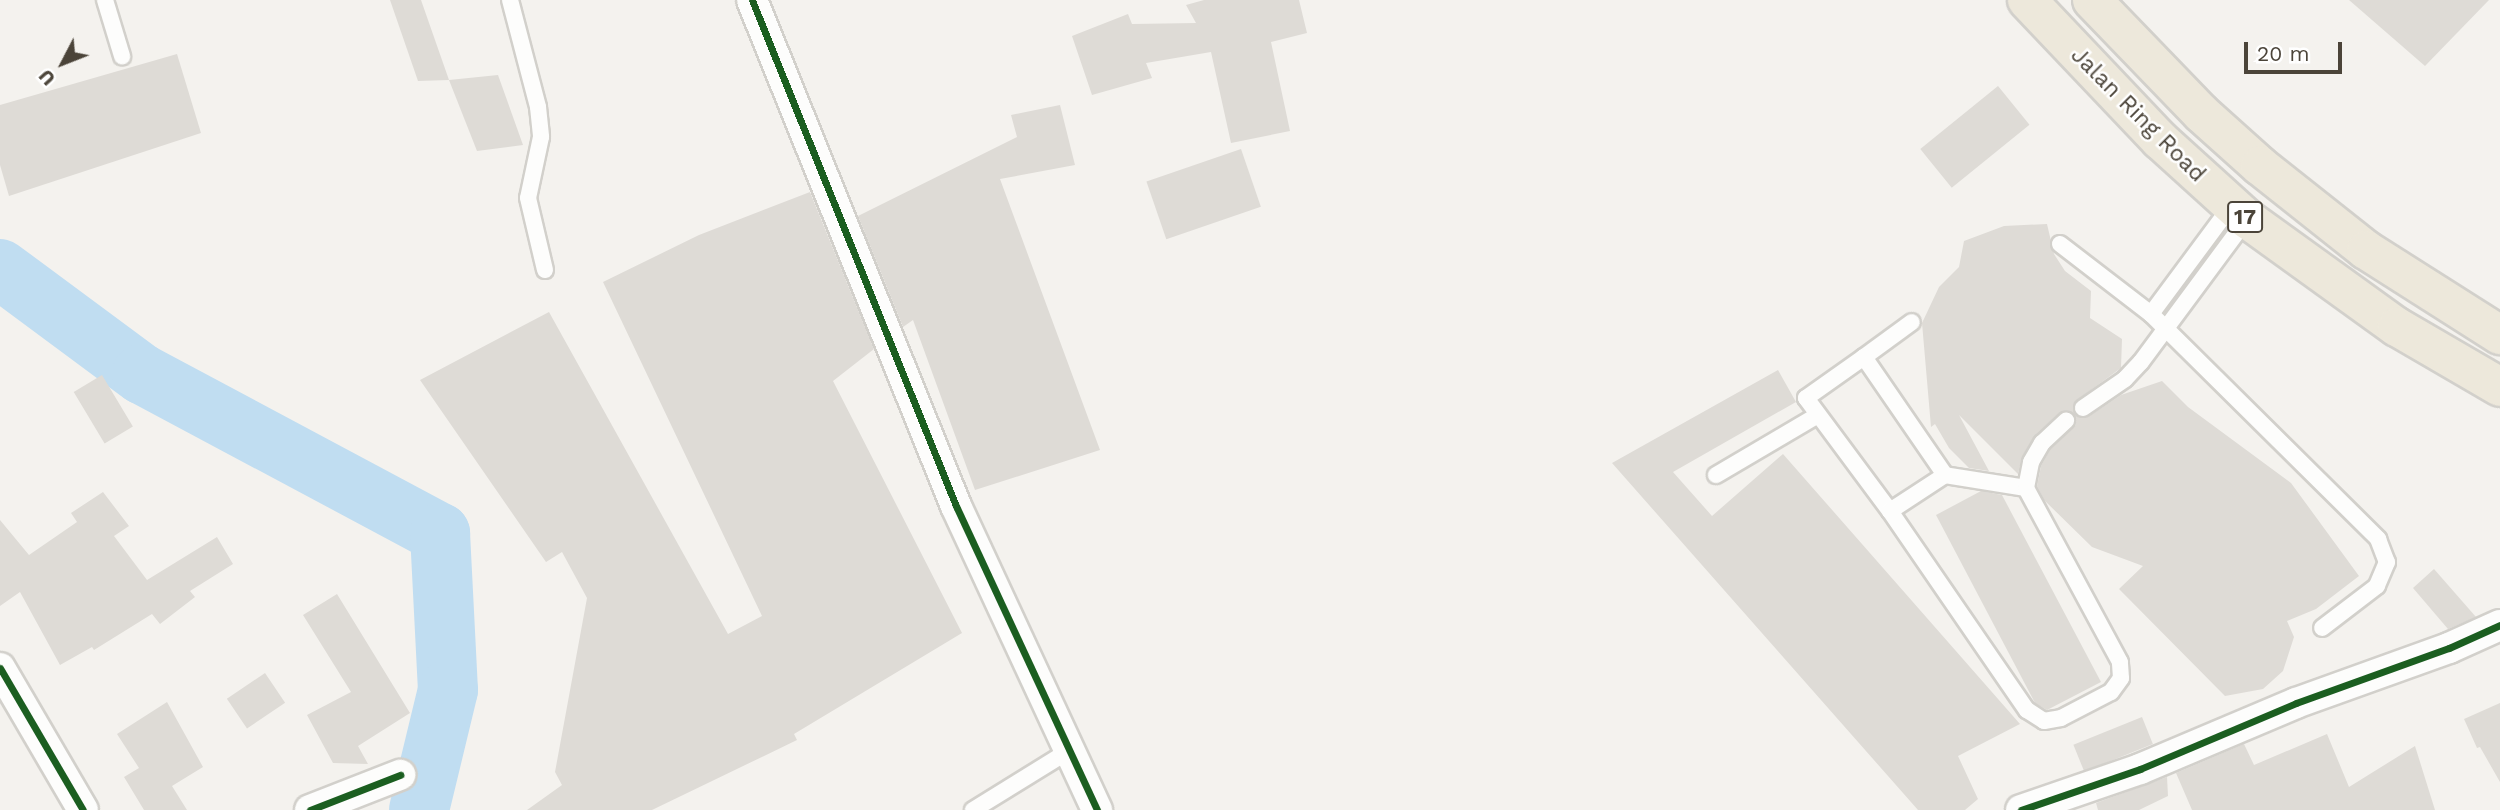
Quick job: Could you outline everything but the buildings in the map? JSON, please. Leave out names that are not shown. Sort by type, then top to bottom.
[{"type":"highway","name":"Jalan Ring Road","points":[[2027,0],[2160,140],[2239,212],[2398,327],[2500,387]]},
{"type":"highway","name":"Jalan Ring Road","points":[[2092,0],[2201,113],[2260,166],[2366,250],[2500,335]]},
{"type":"street","points":[[752,0],[956,506],[1097,810]]},
{"type":"street","points":[[2021,810],[2140,769],[2296,703],[2449,648],[2500,625]]},
{"type":"street","points":[[0,668],[83,810]]},
{"type":"street","points":[[310,810],[400,775]]},
{"type":"lane","points":[[105,0],[122,55]]},
{"type":"lane","points":[[510,0],[538,107],[541,137],[528,198],[545,270]]},
{"type":"lane","points":[[2151,314],[2239,212]]},
{"type":"lane","points":[[2083,408],[2125,379],[2164,329],[2239,212]]},
{"type":"lane","points":[[2060,244],[2151,314],[2378,539],[2387,562],[2377,586],[2322,628]]},
{"type":"lane","points":[[1912,323],[1806,398],[1890,511],[2027,710],[2044,721],[2061,718],[2111,692],[2121,678],[2120,662],[2026,488],[2031,462],[2042,443],[2066,421]]},
{"type":"lane","points":[[1864,358],[1945,475]]},
{"type":"lane","points":[[1716,475],[1818,415]]},
{"type":"lane","points":[[1890,511],[1945,475],[2026,488]]},
{"type":"lane","points":[[973,810],[1070,750]]},
{"type":"waterway","points":[[0,269],[142,374],[440,533],[448,690],[419,810]]},
{"type":"cycle path","points":[[752,0],[956,506],[1097,810]]},
{"type":"cycle path","points":[[2021,810],[2140,769],[2296,703],[2449,648],[2500,625]]},
{"type":"cycle path","points":[[0,668],[83,810]]},
{"type":"cycle path","points":[[310,810],[400,775]]}]
